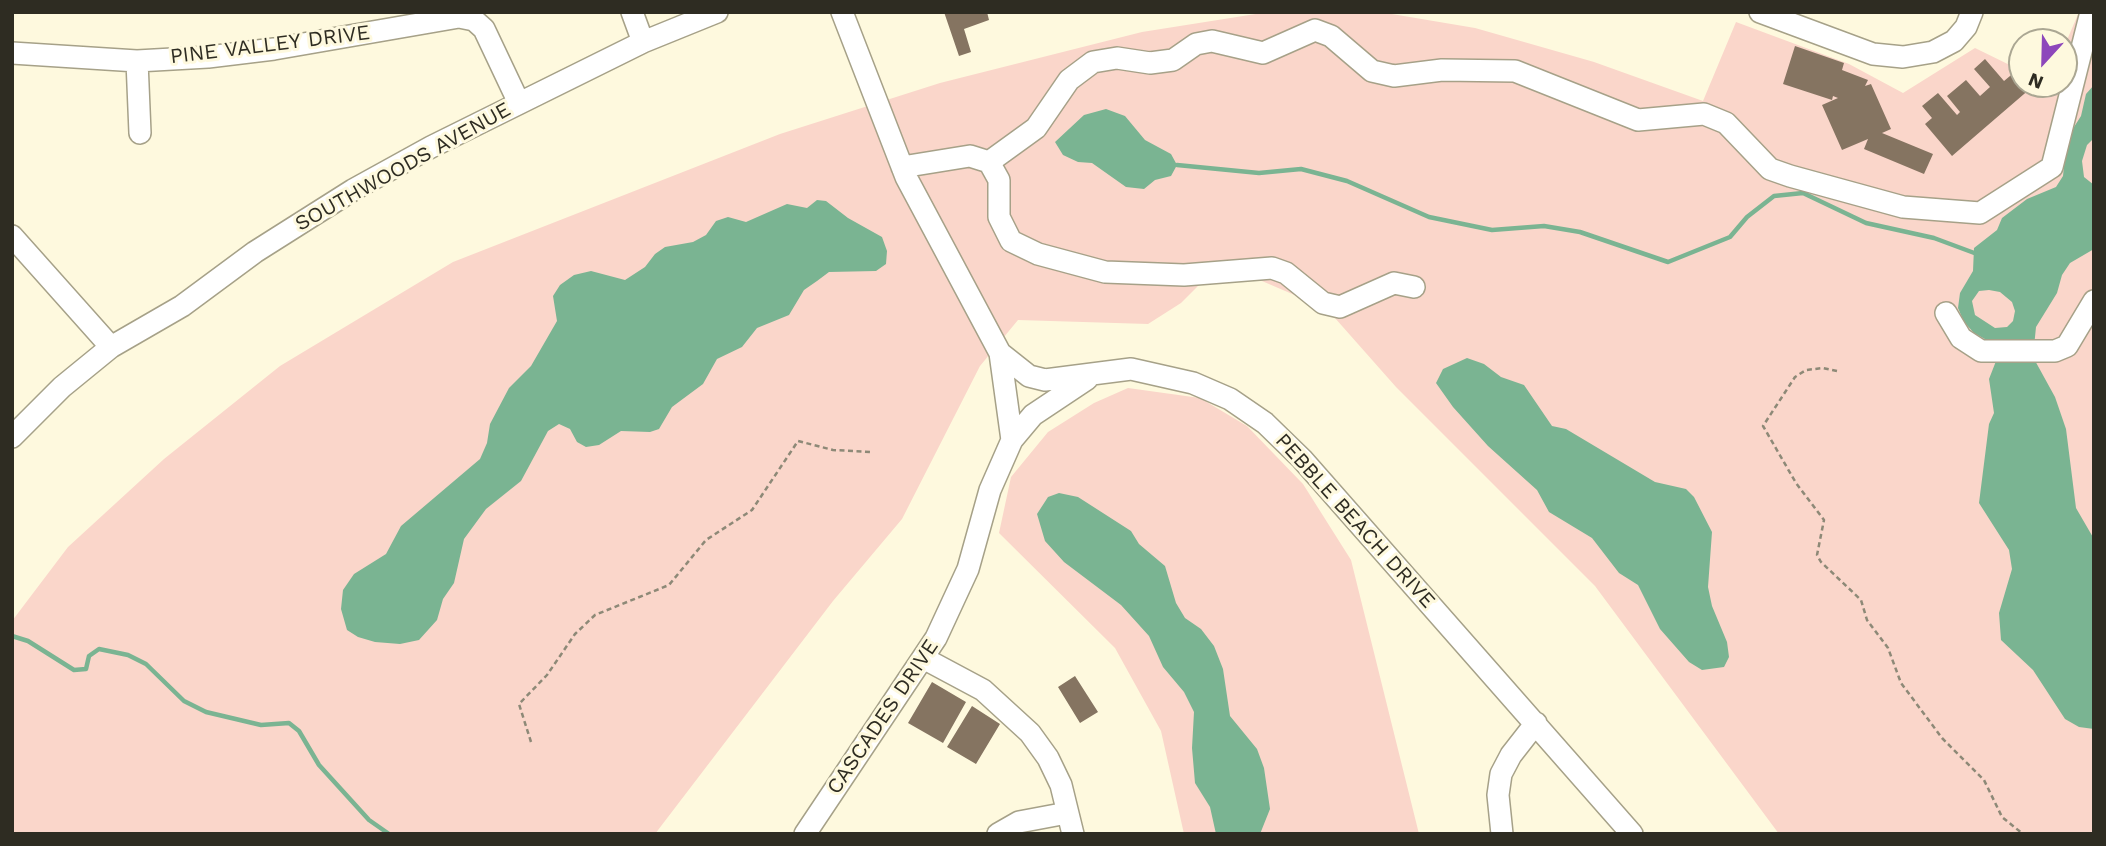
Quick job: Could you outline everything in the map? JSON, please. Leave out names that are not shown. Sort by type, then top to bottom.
[{"type":"street","points":[[632,12],[643,42]]},
{"type":"street","name":"SOUTHWOODS AVENUE","points":[[12,437],[62,387],[111,347],[182,306],[255,252],[353,190],[643,42],[718,12]]},
{"type":"street","name":"PEBBLE BEACH DRIVE","points":[[842,12],[902,167],[1000,353],[1029,376],[1045,380],[1131,369],[1193,383],[1230,399],[1265,423],[1302,459],[1632,834]]},
{"type":"street","points":[[1760,12],[1873,54],[1903,57],[1933,52],[1954,41],[1966,27],[1972,12]]},
{"type":"street","points":[[989,162],[1037,128],[1069,80],[1093,62],[1117,58],[1150,63],[1173,60],[1196,44],[1212,41],[1263,53],[1314,30],[1331,36],[1372,71],[1394,76],[1442,70],[1515,71],[1639,120],[1704,114],[1726,123],[1770,169],[1903,207],[1980,213],[2052,167],[2091,12]]},
{"type":"street","name":"PINE VALLEY DRIVE","points":[[12,53],[137,61],[274,49],[459,17],[474,20],[484,29],[519,103]]},
{"type":"street","points":[[137,61],[140,133]]},
{"type":"street","points":[[902,167],[970,156],[989,162],[999,180],[999,217],[1011,241],[1038,254],[1105,272],[1184,275],[1272,268],[1286,273],[1323,303],[1340,307],[1353,304],[1394,283],[1414,287]]},
{"type":"street","points":[[12,236],[111,347]]},
{"type":"street","points":[[1946,313],[1961,338],[1981,351],[2055,352],[2067,346],[2094,300]]},
{"type":"street","points":[[1000,353],[1012,440]]},
{"type":"street","points":[[1012,440],[1033,415],[1098,372]]},
{"type":"street","name":"CASCADES DRIVE","points":[[805,834],[925,659],[968,569],[990,490],[1012,440]]},
{"type":"street","points":[[925,659],[983,691],[1030,733],[1056,776],[1073,834]]},
{"type":"street","points":[[1502,834],[1498,795],[1501,775],[1511,755],[1536,723]]},
{"type":"street","points":[[998,834],[1020,822],[1067,813]]},
{"type":"path","points":[[1837,371],[1823,368],[1806,370],[1796,377],[1763,426],[1796,483],[1824,520],[1817,555],[1821,562],[1861,600],[1867,620],[1888,648],[1901,683],[1942,738],[1984,780],[2003,817],[2023,834]]},
{"type":"path","points":[[531,742],[519,704],[547,675],[575,634],[595,615],[669,586],[706,540],[752,510],[798,441],[833,450],[871,452]]},
{"type":"shaded area","points":[[1380,12],[1475,28],[1594,62],[1703,101],[1736,22],[1849,64],[1903,93],[1975,48],[2008,64],[2008,98],[2078,98],[2078,28],[2072,28],[2079,12],[2094,12],[2094,834],[1779,834],[1595,586],[1396,387],[1327,309],[1255,278],[1208,276],[1181,303],[1148,324],[1018,320],[980,366],[902,519],[833,601],[655,834],[12,834],[12,621],[68,547],[164,459],[280,366],[453,262],[780,134],[940,83],[1142,32],[1262,13]]},
{"type":"shaded area","points":[[2094,85],[2094,138],[2087,145],[2082,161],[2084,177],[2094,185],[2094,249],[2070,263],[2062,275],[2057,293],[2036,327],[2033,357],[2055,397],[2066,429],[2076,508],[2094,539],[2094,729],[2079,727],[2065,719],[2033,670],[2001,640],[1999,613],[2012,569],[2009,550],[1979,503],[1989,424],[1994,413],[1989,379],[1998,356],[1992,343],[1974,333],[1964,322],[1958,308],[1960,293],[1973,271],[1974,248],[1997,230],[2002,218],[2027,199],[2056,187],[2063,176],[2067,138],[2081,116],[2086,94]],"holes":[[[1979,291],[2000,292],[2012,302],[2015,311],[2013,321],[2007,327],[1995,328],[1975,315],[1972,301]]]},
{"type":"shaded area","points":[[1106,109],[1125,116],[1145,140],[1171,154],[1177,165],[1171,176],[1155,180],[1144,189],[1126,187],[1092,163],[1078,162],[1063,155],[1055,142],[1084,115]]},
{"type":"shaded area","points":[[817,200],[826,201],[848,218],[882,237],[887,251],[886,264],[876,271],[829,272],[804,290],[789,315],[757,328],[742,347],[717,359],[703,384],[672,407],[659,429],[650,432],[621,431],[599,445],[586,447],[577,442],[570,429],[559,424],[548,431],[521,481],[486,509],[464,539],[454,583],[443,599],[437,620],[419,640],[400,644],[375,642],[358,637],[347,630],[341,609],[343,590],[354,574],[386,554],[401,526],[480,459],[487,443],[490,424],[509,388],[531,366],[557,321],[553,296],[560,285],[574,275],[591,271],[625,280],[645,267],[655,254],[665,247],[693,242],[706,235],[716,221],[728,217],[746,222],[787,204],[807,208]]},
{"type":"shaded area","points":[[1467,358],[1484,364],[1501,377],[1524,385],[1552,426],[1566,429],[1655,482],[1686,489],[1694,497],[1712,532],[1708,587],[1712,606],[1727,642],[1729,657],[1724,667],[1702,670],[1689,662],[1660,629],[1638,585],[1619,573],[1592,538],[1549,512],[1537,490],[1488,446],[1453,407],[1436,383],[1443,369]]},
{"type":"shaded area","points":[[1128,388],[1200,398],[1247,426],[1303,484],[1351,560],[1419,834],[1184,834],[1161,731],[1115,648],[999,533],[1011,477],[1048,432],[1094,403]]},
{"type":"shaded area","points":[[1059,493],[1078,497],[1131,531],[1139,544],[1165,566],[1176,603],[1185,618],[1201,629],[1214,646],[1223,669],[1230,716],[1257,749],[1264,768],[1270,809],[1260,834],[1216,834],[1210,807],[1195,783],[1192,748],[1194,712],[1184,692],[1163,667],[1149,636],[1121,605],[1064,562],[1045,541],[1037,514],[1048,497]]},
{"type":"building","points":[[944,12],[987,12],[989,20],[964,29],[971,52],[959,56]]},
{"type":"building","points":[[1795,46],[1844,63],[1842,70],[1868,80],[1865,86],[1871,84],[1891,129],[1882,133],[1933,154],[1924,174],[1864,149],[1868,139],[1842,150],[1822,105],[1838,98],[1833,96],[1832,100],[1783,84]]},
{"type":"building","points":[[1985,59],[2004,81],[2008,78],[2008,98],[2019,98],[1952,156],[1925,124],[1932,118],[1922,106],[1938,93],[1957,115],[1960,112],[1947,96],[1966,80],[1980,96],[1990,87],[1974,69]]},
{"type":"building","points":[[1075,676],[1098,712],[1080,723],[1058,687]]},
{"type":"building","points":[[932,682],[966,702],[943,743],[908,723]]},
{"type":"building","points":[[972,706],[1000,724],[976,764],[947,747]]},
{"type":"waterway","points":[[1177,165],[1259,173],[1301,169],[1347,181],[1429,217],[1492,230],[1544,226],[1580,232],[1668,262],[1730,237],[1747,217],[1774,196],[1803,193],[1866,223],[1934,238],[1977,254]]},
{"type":"waterway","points":[[12,636],[28,641],[74,670],[86,669],[89,656],[99,649],[128,655],[146,664],[184,701],[206,712],[261,725],[289,723],[299,731],[319,765],[369,820],[389,834]]}]
